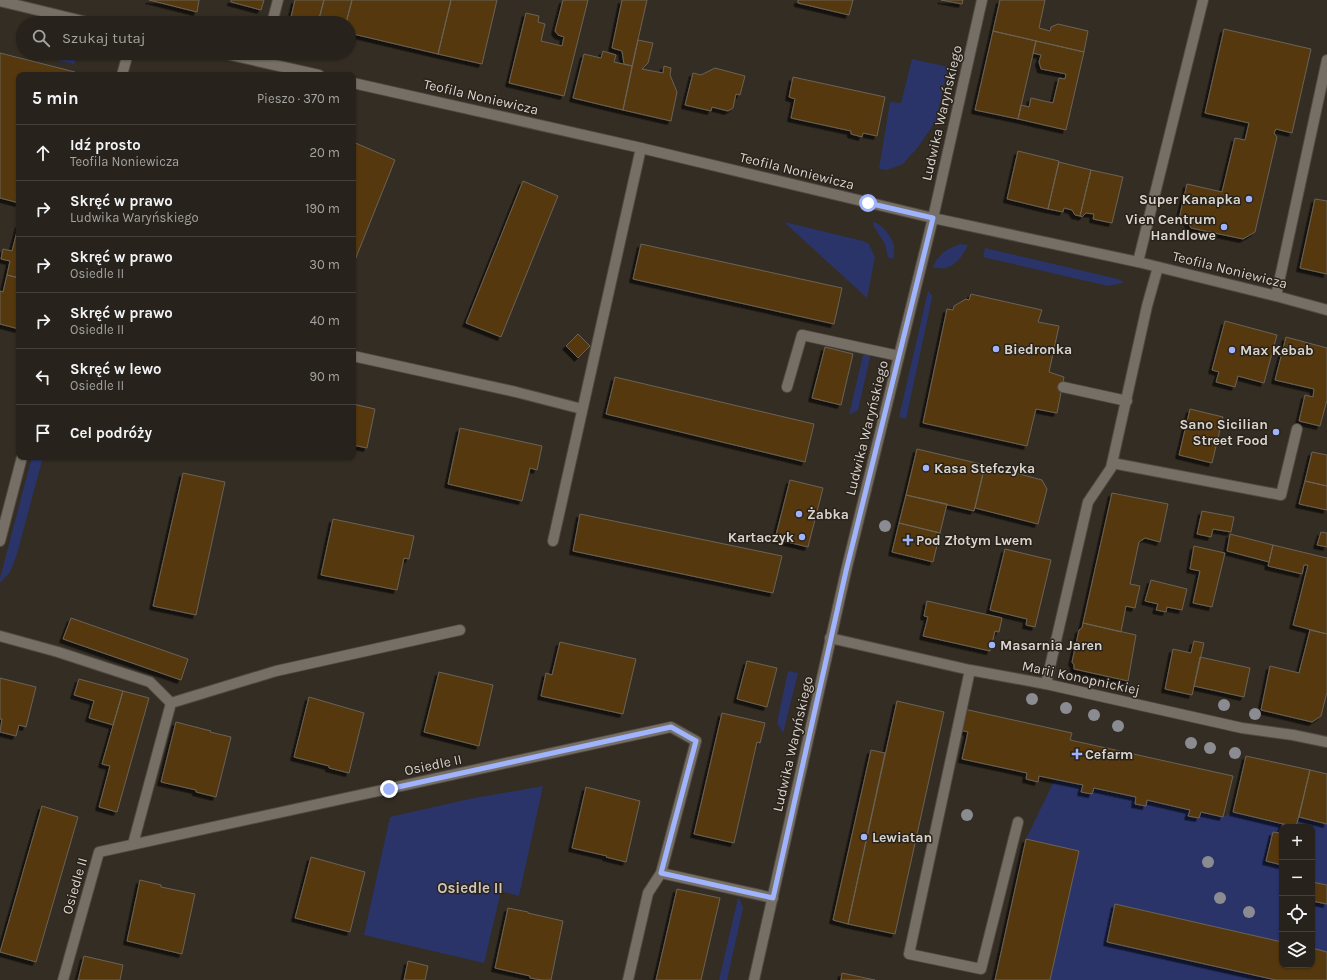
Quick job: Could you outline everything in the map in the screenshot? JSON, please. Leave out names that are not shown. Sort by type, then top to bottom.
[{"type":"street","points":[[274,16],[278,0]]},
{"type":"street","name":"Ludwika Waryńskiego","points":[[754,980],[830,638],[933,218],[982,0]]},
{"type":"street","points":[[1138,262],[1203,0]]},
{"type":"street","points":[[0,1],[62,16]]},
{"type":"street","points":[[123,72],[126,60]]},
{"type":"street","points":[[270,60],[309,72]]},
{"type":"street","points":[[1276,296],[1327,60]]},
{"type":"street","name":"Teofila Noniewicza","points":[[356,84],[641,148],[933,218],[1138,262],[1327,310]]},
{"type":"street","points":[[553,541],[641,148]]},
{"type":"street","points":[[1046,684],[1088,502],[1111,468],[1158,267]]},
{"type":"street","points":[[787,387],[802,336],[899,356]]},
{"type":"street","points":[[356,357],[516,392],[582,409]]},
{"type":"street","points":[[1063,386],[1127,401]]},
{"type":"street","points":[[1112,463],[1281,495],[1297,429]]},
{"type":"street","points":[[0,541],[21,460]]},
{"type":"street","points":[[171,703],[276,671],[460,630]]},
{"type":"street","points":[[0,636],[58,652],[150,682],[171,703]]},
{"type":"street","name":"Marii Konopnickiej","points":[[830,638],[970,670],[1046,684],[1242,728],[1327,742]]},
{"type":"street","points":[[970,670],[909,954],[981,969],[1018,822]]},
{"type":"street","points":[[133,844],[171,703]]},
{"type":"street","name":"Osiedle II","points":[[63,980],[99,852],[671,727],[696,741],[661,873],[648,893],[628,980]]},
{"type":"street","points":[[661,873],[773,898]]},
{"type":"shaded area","points":[[912,59],[948,67],[936,121],[918,147],[903,164],[887,170],[879,169],[890,102],[901,103]]},
{"type":"shaded area","points":[[57,60],[75,60],[74,64]]},
{"type":"shaded area","points":[[784,222],[863,241],[869,244],[875,257],[867,298]]},
{"type":"shaded area","points":[[874,222],[887,232],[891,239],[894,246],[893,259],[888,257],[885,244],[873,225]]},
{"type":"shaded area","points":[[961,244],[968,245],[955,264],[945,268],[933,267],[935,262],[944,252]]},
{"type":"shaded area","points":[[985,248],[1118,279],[1123,283],[1108,286],[983,257]]},
{"type":"shaded area","points":[[928,291],[932,295],[932,298],[906,419],[899,417]]},
{"type":"shaded area","points":[[871,353],[858,410],[849,415],[863,355]]},
{"type":"shaded area","points":[[31,460],[42,460],[17,554],[10,572],[0,583],[0,578]]},
{"type":"shaded area","points":[[788,671],[798,673],[783,733],[777,723]]},
{"type":"shaded area","points":[[1055,779],[1083,785],[1081,792],[1092,794],[1094,788],[1136,797],[1135,804],[1146,806],[1147,800],[1190,810],[1188,816],[1199,818],[1201,812],[1223,817],[1233,812],[1283,824],[1279,824],[1279,968],[1315,968],[1315,824],[1297,824],[1299,817],[1327,824],[1327,980],[995,980],[1026,839]]},
{"type":"shaded area","points":[[543,786],[519,896],[501,891],[484,963],[364,935],[390,817],[469,799]]},
{"type":"shaded area","points":[[738,898],[743,908],[727,980],[719,980]]},
{"type":"building","points":[[149,0],[199,0],[197,12]]},
{"type":"building","points":[[231,0],[264,0],[261,10],[231,2]]},
{"type":"building","points":[[295,0],[324,0],[320,16],[291,16]]},
{"type":"building","points":[[324,0],[352,0],[348,16],[320,16]]},
{"type":"building","points":[[352,0],[451,0],[438,54],[356,35],[356,16],[348,16]]},
{"type":"building","points":[[451,0],[497,0],[482,64],[438,54]]},
{"type":"building","points":[[563,0],[588,0],[564,96],[509,83],[526,13],[539,16],[538,22],[545,24],[541,41],[562,46],[564,37],[558,35],[555,31]]},
{"type":"building","points":[[622,0],[647,0],[632,66],[624,64],[622,51],[612,48]]},
{"type":"building","points":[[798,0],[853,0],[849,15],[798,3]]},
{"type":"building","points":[[941,0],[963,0],[962,4]]},
{"type":"building","points":[[1000,0],[1045,0],[1039,28],[1050,31],[1051,27],[1058,24],[1088,31],[1084,52],[993,31]]},
{"type":"building","points":[[1224,29],[1311,49],[1292,133],[1276,129],[1274,133],[1277,137],[1255,232],[1243,239],[1191,228],[1187,221],[1179,219],[1187,184],[1222,192],[1235,138],[1245,140],[1249,123],[1205,113]]},
{"type":"building","points":[[993,31],[1036,41],[1018,119],[975,110]]},
{"type":"building","points":[[638,40],[653,43],[648,63],[642,69],[663,73],[664,66],[671,68],[670,75],[677,92],[671,121],[623,110]]},
{"type":"building","points":[[1036,41],[1084,52],[1066,130],[1018,119],[1021,105],[1029,107],[1031,98],[1053,103],[1059,78],[1065,79],[1066,74],[1041,69],[1039,62],[1041,55],[1033,53]]},
{"type":"building","points":[[603,51],[616,55],[614,62],[632,66],[623,110],[573,98],[584,54],[601,58]]},
{"type":"building","points":[[0,53],[16,57],[16,60],[28,60],[75,72],[16,72],[16,202],[0,198]]},
{"type":"building","points":[[715,68],[745,76],[740,95],[736,94],[733,108],[728,111],[712,107],[711,111],[685,105],[693,73],[701,75]]},
{"type":"building","points":[[793,77],[885,97],[877,136],[863,133],[862,137],[851,134],[851,131],[791,118],[795,99],[789,97]]},
{"type":"building","points":[[356,143],[395,160],[356,258]]},
{"type":"building","points":[[1018,151],[1059,161],[1048,209],[1007,199]]},
{"type":"building","points":[[1059,162],[1091,170],[1080,216],[1075,215],[1072,210],[1064,208],[1063,212],[1048,209]]},
{"type":"building","points":[[1091,170],[1123,177],[1112,223],[1093,219],[1094,214],[1086,213],[1082,217],[1080,216]]},
{"type":"building","points":[[523,181],[558,196],[501,337],[466,323]]},
{"type":"building","points":[[1315,199],[1327,201],[1327,274],[1300,268]]},
{"type":"building","points":[[16,236],[16,277],[7,275],[10,261],[1,259],[3,249],[12,251]]},
{"type":"building","points":[[641,244],[842,288],[834,324],[633,279]]},
{"type":"building","points":[[7,275],[16,277],[16,328],[0,324],[0,291],[3,292]]},
{"type":"building","name":"Biedronka","points":[[971,294],[1042,310],[1038,322],[1059,326],[1049,372],[1064,377],[1057,413],[1036,409],[1027,446],[923,423],[947,309],[953,310],[954,306],[966,299],[969,300]]},
{"type":"building","points":[[1225,321],[1277,335],[1264,383],[1238,376],[1235,387],[1216,382],[1219,372],[1212,370]]},
{"type":"building","points":[[578,334],[590,346],[578,358],[566,346]]},
{"type":"building","points":[[1286,337],[1327,348],[1327,400],[1320,426],[1299,421],[1305,395],[1313,397],[1314,389],[1275,380]]},
{"type":"building","points":[[825,347],[853,354],[841,405],[812,398]]},
{"type":"building","points":[[615,377],[814,424],[805,462],[606,414]]},
{"type":"building","points":[[356,405],[375,409],[367,448],[356,446]]},
{"type":"building","points":[[1190,409],[1223,417],[1212,463],[1179,455]]},
{"type":"building","points":[[460,428],[542,446],[537,470],[530,468],[522,501],[448,484]]},
{"type":"building","points":[[917,449],[985,465],[974,511],[906,495]]},
{"type":"building","points":[[1312,452],[1327,455],[1327,486],[1305,481]]},
{"type":"building","points":[[985,465],[1042,480],[1047,489],[1038,524],[975,508]]},
{"type":"building","points":[[183,473],[225,482],[196,615],[153,606]]},
{"type":"building","name":"Żabka","points":[[790,480],[823,488],[808,547],[775,539]]},
{"type":"building","points":[[1305,481],[1327,486],[1327,510],[1299,504]]},
{"type":"building","points":[[1112,493],[1168,504],[1160,542],[1145,538],[1139,542],[1130,584],[1140,586],[1135,608],[1126,606],[1121,632],[1083,623]]},
{"type":"building","points":[[906,495],[947,504],[940,533],[899,523]]},
{"type":"building","points":[[1202,511],[1234,517],[1231,532],[1213,529],[1211,537],[1197,534]]},
{"type":"building","points":[[580,514],[782,556],[773,593],[573,551]]},
{"type":"building","points":[[333,519],[414,536],[409,559],[404,558],[397,590],[321,575]]},
{"type":"building","points":[[899,523],[940,533],[933,562],[892,552]]},
{"type":"building","points":[[1321,532],[1327,533],[1327,547],[1317,545]]},
{"type":"building","points":[[1230,534],[1273,545],[1269,562],[1227,551]]},
{"type":"building","points":[[1273,545],[1327,558],[1327,634],[1293,625],[1308,565],[1304,565],[1302,574],[1268,566]]},
{"type":"building","points":[[1194,546],[1225,553],[1212,607],[1193,603],[1200,571],[1190,569]]},
{"type":"building","points":[[1005,549],[1051,560],[1035,627],[1026,625],[1027,619],[990,610]]},
{"type":"building","points":[[1151,580],[1187,589],[1182,610],[1167,607],[1166,612],[1156,610],[1158,604],[1145,601]]},
{"type":"building","points":[[927,601],[1002,618],[999,632],[995,631],[990,651],[923,636],[928,617],[924,616]]},
{"type":"building","points":[[71,618],[188,659],[181,680],[63,639]]},
{"type":"building","points":[[1083,623],[1136,635],[1128,681],[1074,669],[1072,662],[1079,630],[1082,628]]},
{"type":"building","points":[[1310,630],[1327,634],[1327,692],[1321,716],[1312,722],[1261,710],[1270,666],[1299,673]]},
{"type":"building","points":[[1194,641],[1204,643],[1192,695],[1165,689],[1173,649],[1191,653]]},
{"type":"building","points":[[560,642],[636,659],[623,714],[541,696],[546,673],[552,675]]},
{"type":"building","points":[[1200,657],[1250,668],[1244,697],[1194,686]]},
{"type":"building","points":[[747,661],[777,668],[767,707],[737,699]]},
{"type":"building","points":[[439,672],[493,685],[479,746],[424,732]]},
{"type":"building","points":[[0,678],[36,687],[26,727],[19,725],[16,736],[0,732],[2,719],[0,719]]},
{"type":"building","points":[[79,679],[123,691],[113,725],[89,718],[94,701],[74,695]]},
{"type":"building","points":[[123,691],[149,698],[117,812],[99,807],[110,766],[102,764]]},
{"type":"building","points":[[309,697],[364,713],[349,773],[294,757]]},
{"type":"building","points":[[897,701],[944,712],[895,934],[848,924]]},
{"type":"building","points":[[964,709],[1072,733],[1070,740],[1233,776],[1223,817],[1201,812],[1199,818],[1188,816],[1190,810],[1147,800],[1146,806],[1135,804],[1136,797],[1094,788],[1092,794],[1081,792],[1083,785],[1039,776],[1038,782],[1026,779],[1027,773],[962,759],[968,732],[960,730]]},
{"type":"building","points":[[722,713],[765,723],[760,743],[757,742],[734,843],[694,834]]},
{"type":"building","points":[[176,722],[231,737],[216,797],[196,792],[196,790],[161,782]]},
{"type":"building","points":[[871,750],[885,753],[848,924],[833,920]]},
{"type":"building","points":[[1246,756],[1310,770],[1297,824],[1283,824],[1233,812]]},
{"type":"building","points":[[1310,770],[1327,774],[1327,824],[1299,817]]},
{"type":"building","points":[[586,787],[640,801],[626,862],[572,848]]},
{"type":"building","points":[[42,806],[78,817],[36,962],[0,952]]},
{"type":"building","points":[[1273,832],[1279,833],[1279,864],[1266,861]]},
{"type":"building","points":[[1026,839],[1079,851],[1050,980],[995,980]]},
{"type":"building","points":[[311,857],[365,872],[350,932],[295,918]]},
{"type":"building","points":[[140,880],[161,885],[161,887],[195,894],[182,954],[127,941]]},
{"type":"building","points":[[1315,883],[1327,885],[1327,904],[1315,902]]},
{"type":"building","points":[[677,889],[720,898],[701,980],[656,980]]},
{"type":"building","points":[[1115,904],[1279,941],[1279,968],[1315,968],[1315,949],[1327,952],[1327,980],[1276,980],[1107,942]]},
{"type":"building","points":[[508,908],[563,921],[551,980],[530,978],[530,976],[495,968]]},
{"type":"building","points":[[84,956],[123,965],[120,980],[78,980]]},
{"type":"building","points":[[408,961],[428,966],[425,980],[404,980]]},
{"type":"building","points":[[842,973],[875,980],[841,980]]},
{"type":"place","name":"Super Kanapka","points":[[1249,199]]},
{"type":"place","name":"Vien Centrum Handlowe","points":[[1224,227]]},
{"type":"place","name":"Biedronka","points":[[996,349]]},
{"type":"place","name":"Max Kebab","points":[[1232,350]]},
{"type":"place","name":"Sano Sicilian Street Food","points":[[1276,432]]},
{"type":"place","name":"Kasa Stefczyka","points":[[926,468]]},
{"type":"place","name":"Żabka","points":[[799,514]]},
{"type":"place","name":"Kartaczyk","points":[[802,537]]},
{"type":"place","name":"Pod Złotym Lwem","points":[[908,540]]},
{"type":"place","name":"Masarnia Jaren","points":[[992,645]]},
{"type":"place","name":"Cefarm","points":[[1077,754]]},
{"type":"place","name":"Lewiatan","points":[[864,837]]},
{"type":"district","name":"Osiedle II","points":[[470,888]]},
{"type":"route","points":[[389,789],[671,727],[696,741],[661,873],[773,898],[830,638],[933,218],[868,203]]}]
